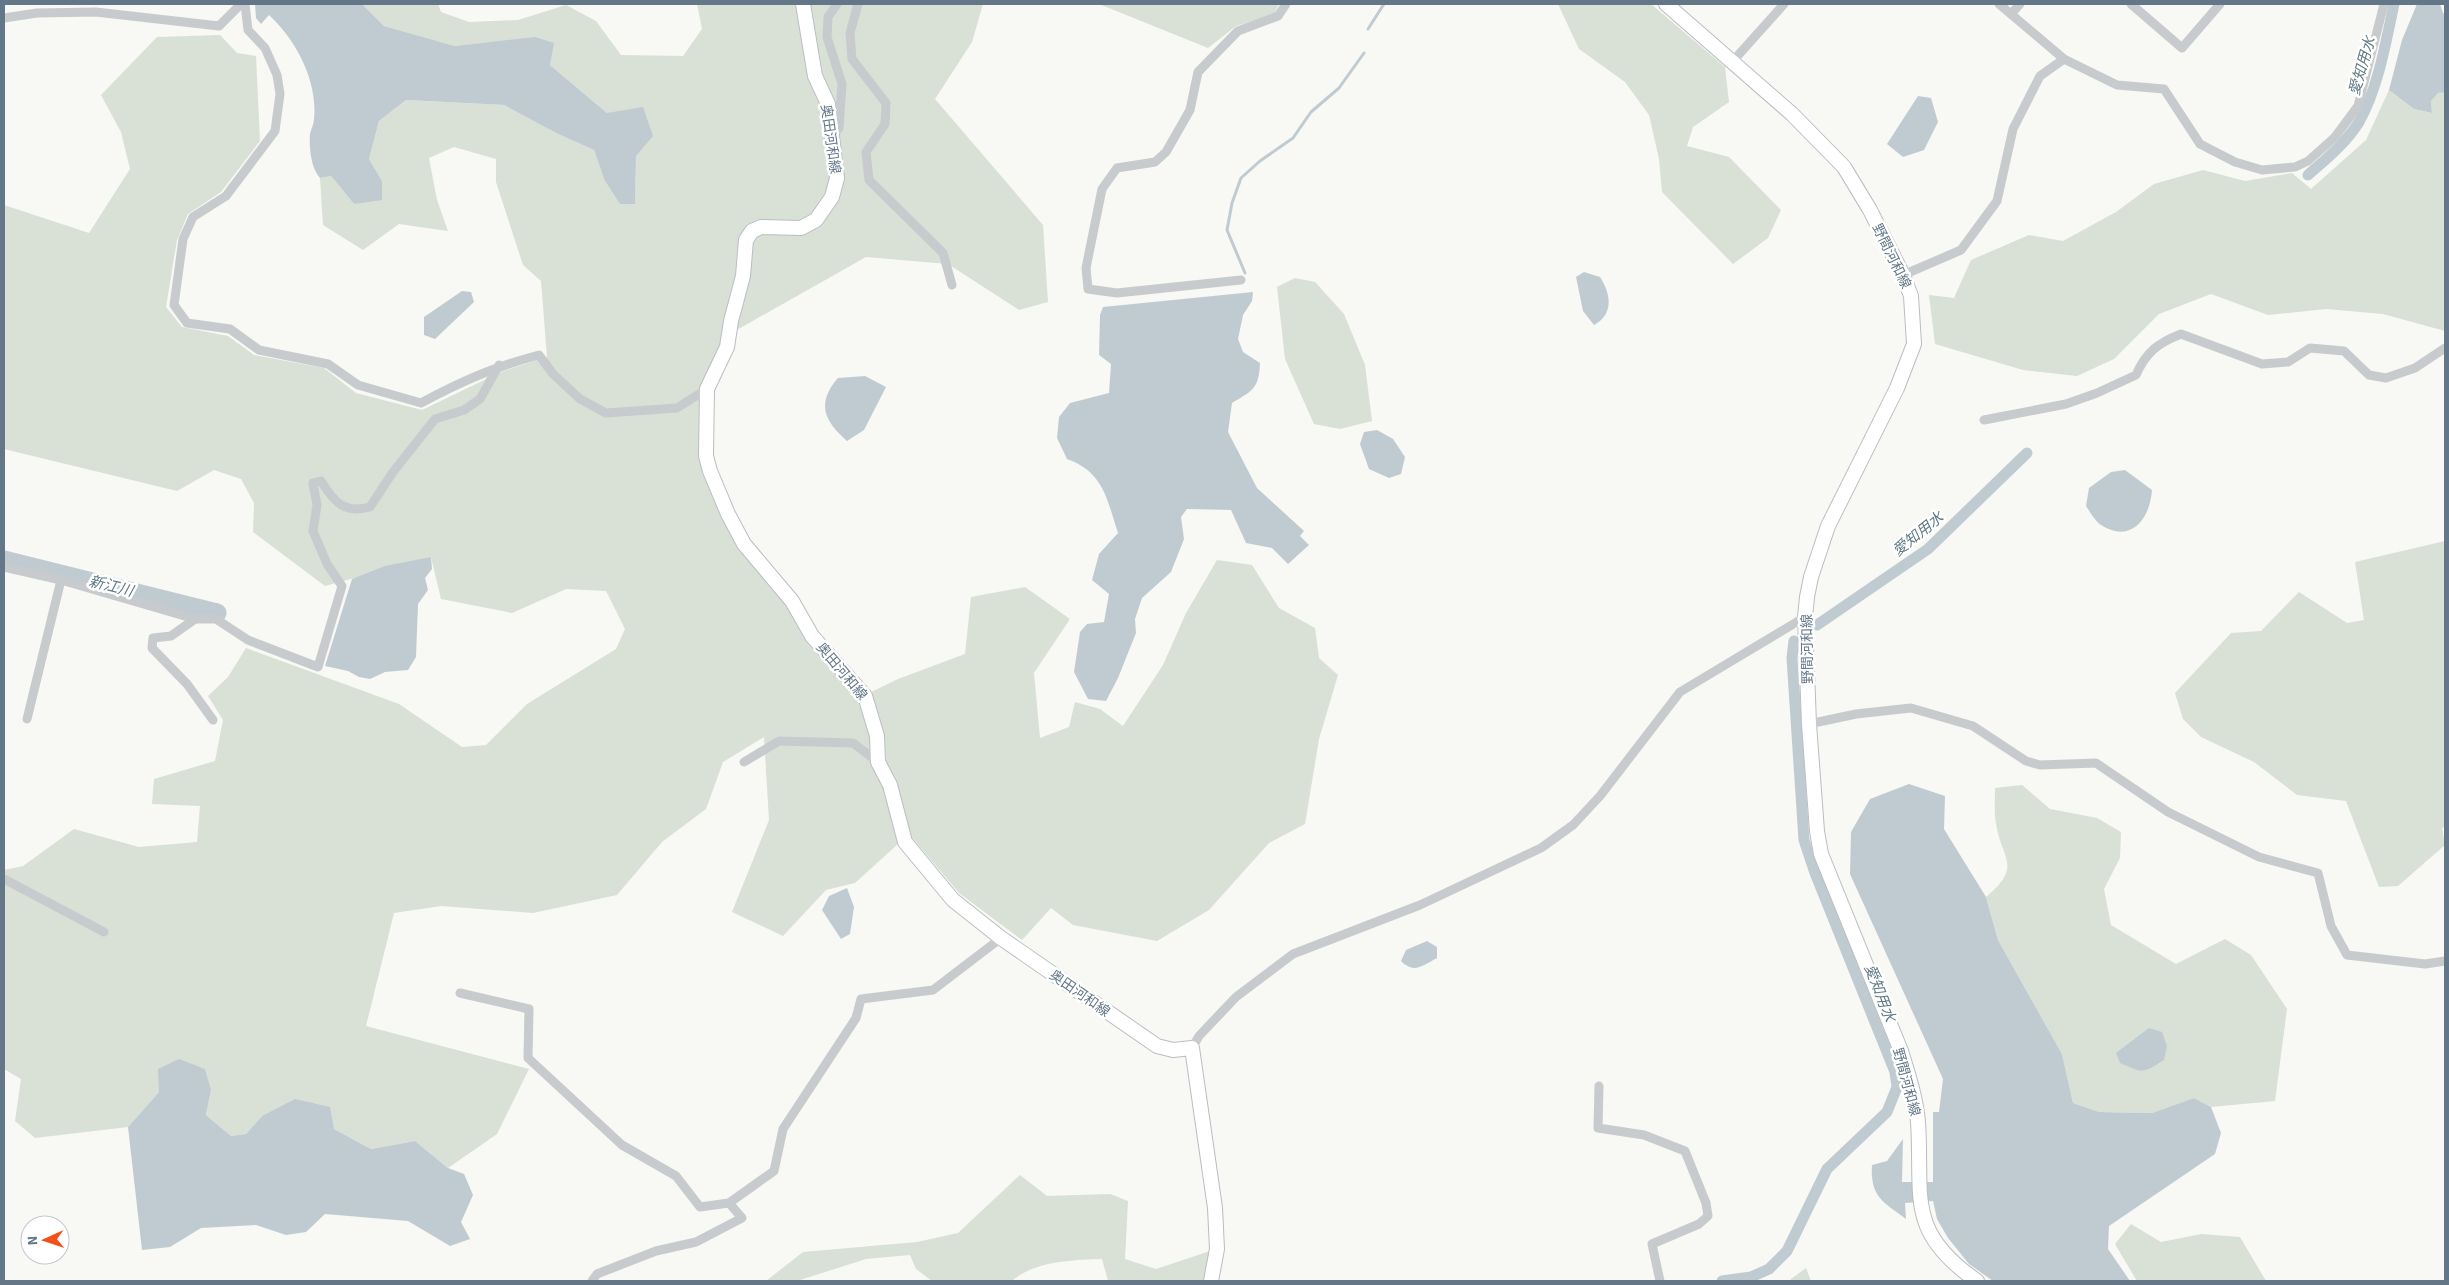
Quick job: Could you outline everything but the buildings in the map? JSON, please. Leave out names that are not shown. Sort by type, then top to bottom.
[{"type":"main road","name":"奥田河和線","points":[[803,4],[812,63],[828,104],[837,178],[832,197],[816,220],[801,228],[760,227],[752,231],[746,240],[743,276],[727,346],[707,388],[706,456],[728,514],[744,544],[792,601],[812,636],[866,696],[877,736],[878,762],[890,785],[905,842],[953,900],[1001,938],[1157,1046],[1173,1050],[1192,1048]]},
{"type":"main road","name":"野間河和線","points":[[1666,4],[1792,114],[1844,167],[1870,210],[1903,274],[1911,296],[1914,344],[1897,388],[1828,526],[1811,577],[1804,617],[1809,724],[1817,831],[1821,854],[1901,1051],[1911,1084],[1918,1121],[1920,1209],[1938,1246],[1961,1270],[1978,1281]]},
{"type":"main road","points":[[1192,1048],[1215,1208],[1217,1250],[1212,1281]]},
{"type":"street","points":[[4,18],[37,9],[96,12],[219,26],[243,4]]},
{"type":"street","points":[[243,4],[248,30],[265,48],[277,75],[280,94],[275,131],[226,196],[193,217],[183,239],[174,305],[187,322],[230,329],[259,350],[328,364],[358,385],[421,403],[460,382],[499,366],[539,355],[553,374],[580,399],[606,413],[677,408],[707,388]]},
{"type":"street","points":[[831,137],[839,128],[842,84],[827,37],[828,17],[838,4]]},
{"type":"street","points":[[858,4],[850,33],[852,59],[886,102],[885,124],[866,152],[869,180],[943,253],[952,285]]},
{"type":"street","points":[[1241,280],[1117,293],[1088,289],[1086,268],[1102,189],[1117,168],[1155,162],[1166,152],[1190,110],[1198,72],[1238,32],[1278,16],[1286,4]]},
{"type":"street","points":[[1733,61],[1784,4]]},
{"type":"street","points":[[2000,4],[2064,59],[2117,85],[2164,89],[2200,144],[2235,162],[2262,170],[2295,167],[2308,161],[2335,137],[2358,106],[2384,4]]},
{"type":"street","points":[[2011,14],[2020,4]]},
{"type":"street","points":[[2131,4],[2182,48],[2220,4]]},
{"type":"street","points":[[1903,274],[1961,250],[1967,243],[1998,201],[2013,129],[2040,76],[2064,59]]},
{"type":"street","points":[[1984,420],[2066,404],[2097,393],[2136,375],[2142,360],[2162,342],[2181,334],[2262,364],[2288,362],[2310,348],[2344,351],[2368,375],[2386,378],[2415,368],[2445,348]]},
{"type":"street","points":[[4,567],[61,580],[195,619],[216,619],[248,640],[318,667],[342,586],[327,564],[313,532],[317,505],[313,483],[321,481],[333,501],[356,511],[370,507],[393,472],[435,419],[464,410],[480,400],[499,366]]},
{"type":"street","points":[[27,719],[61,580]]},
{"type":"street","points":[[1192,1048],[1199,1036],[1236,997],[1293,954],[1420,905],[1549,842],[1573,825],[1600,796],[1680,692],[1804,617]]},
{"type":"street","points":[[195,619],[171,636],[153,638],[152,648],[186,684],[213,720]]},
{"type":"street","points":[[1809,724],[1856,714],[1911,708],[1973,726],[2026,762],[2040,765],[2096,763],[2168,812],[2259,857],[2318,873],[2331,926],[2347,956],[2425,964],[2445,961]]},
{"type":"street","points":[[744,762],[779,742],[853,743],[878,762]]},
{"type":"street","points":[[4,879],[104,932]]},
{"type":"street","points":[[460,993],[529,1010],[528,1058],[622,1145],[676,1176],[700,1207],[730,1203],[774,1171],[783,1129],[856,1018],[861,1000],[933,990],[1001,938]]},
{"type":"street","points":[[1599,1086],[1598,1128],[1644,1135],[1685,1151],[1706,1204],[1708,1216],[1699,1224],[1652,1244],[1660,1281]]},
{"type":"street","points":[[592,1281],[597,1274],[656,1251],[696,1242],[742,1218],[730,1203]]},
{"type":"shaded area","points":[[255,4],[362,4],[384,26],[455,46],[535,37],[554,43],[550,65],[607,113],[643,107],[653,136],[636,156],[635,204],[620,204],[604,179],[594,150],[556,133],[504,105],[406,100],[379,121],[369,159],[382,181],[382,200],[354,204],[331,176],[320,178],[314,169],[310,151],[310,134],[314,121],[314,105],[309,76],[296,49],[279,25],[269,15],[261,24],[256,18]]},
{"type":"shaded area","points":[[362,4],[438,4],[441,12],[469,22],[518,20],[566,5],[596,21],[621,55],[683,56],[702,29],[697,4],[983,4],[972,42],[935,99],[1043,225],[1048,302],[1019,310],[948,264],[866,257],[735,331],[703,382],[699,434],[700,457],[721,516],[738,549],[787,602],[861,697],[898,679],[965,654],[971,597],[1025,587],[1070,619],[1034,673],[1040,738],[1069,727],[1075,702],[1100,709],[1123,726],[1163,665],[1186,613],[1217,560],[1252,565],[1279,608],[1315,628],[1319,658],[1338,675],[1319,739],[1305,824],[1269,843],[1209,910],[1157,941],[1073,925],[1051,908],[1022,940],[959,893],[909,834],[855,883],[826,890],[783,936],[732,912],[769,820],[764,737],[723,762],[706,809],[662,842],[617,895],[533,913],[441,906],[394,913],[366,1026],[529,1069],[497,1134],[448,1168],[415,1141],[371,1149],[334,1129],[262,1116],[246,1134],[231,1136],[206,1115],[211,1090],[159,1092],[128,1127],[35,1138],[15,1121],[21,1079],[4,1069],[4,870],[23,866],[74,829],[139,847],[197,842],[200,806],[152,804],[154,779],[215,761],[223,720],[208,696],[228,677],[246,648],[399,704],[462,747],[486,745],[527,704],[616,649],[625,629],[606,591],[566,589],[512,613],[441,599],[431,557],[325,586],[253,532],[254,503],[241,479],[214,470],[177,491],[4,449],[4,205],[89,233],[130,169],[121,132],[101,95],[157,37],[220,35],[237,53],[256,56],[260,141],[221,192],[188,214],[177,240],[166,307],[182,327],[228,336],[254,355],[324,368],[356,393],[422,410],[503,371],[547,357],[541,281],[523,265],[496,182],[496,159],[454,147],[429,158],[437,200],[448,231],[399,224],[363,250],[323,225],[320,178],[331,176],[354,204],[382,181],[369,159],[379,121],[406,100],[504,105],[556,133],[594,150],[604,179],[635,204],[636,156],[607,113],[550,65],[553,43],[494,42],[455,46],[384,26]]},
{"type":"shaded area","points":[[1099,4],[1279,4],[1274,14],[1236,26],[1208,48]]},
{"type":"shaded area","points":[[1558,4],[1651,4],[1725,67],[1729,102],[1693,127],[1687,146],[1729,157],[1781,210],[1768,238],[1733,264],[1662,192],[1659,159],[1649,115],[1625,82],[1579,49]]},
{"type":"shaded area","points":[[2417,4],[2440,4],[2445,14],[2445,92],[2438,93],[2431,101],[2432,113],[2414,109],[2389,90],[2402,40]]},
{"type":"shaded area","points":[[2389,90],[2414,109],[2432,113],[2431,101],[2438,92],[2445,92],[2445,331],[2383,314],[2326,309],[2268,315],[2211,294],[2159,314],[2114,359],[2077,376],[2023,370],[1935,344],[1929,295],[1954,298],[1971,260],[2029,235],[2063,241],[2116,212],[2154,184],[2203,170],[2245,181],[2292,173],[2311,189],[2366,140]]},
{"type":"shaded area","points":[[1918,96],[1931,98],[1938,122],[1924,150],[1903,157],[1887,144]]},
{"type":"shaded area","points":[[1584,272],[1600,277],[1607,290],[1608,309],[1605,315],[1594,325],[1583,311],[1576,277]]},
{"type":"shaded area","points":[[1295,278],[1315,282],[1344,314],[1365,365],[1372,421],[1340,429],[1314,424],[1285,359],[1277,287]]},
{"type":"shaded area","points":[[462,291],[471,292],[474,302],[435,339],[424,335],[424,317]]},
{"type":"shaded area","points":[[1253,292],[1252,301],[1243,315],[1238,339],[1243,352],[1260,363],[1258,379],[1249,392],[1232,403],[1228,432],[1257,488],[1304,531],[1300,536],[1309,545],[1288,564],[1272,548],[1246,543],[1231,510],[1187,509],[1181,517],[1184,539],[1171,572],[1142,598],[1135,619],[1136,633],[1118,678],[1106,701],[1088,699],[1074,672],[1080,632],[1087,624],[1104,622],[1109,594],[1092,580],[1099,554],[1118,533],[1102,488],[1089,471],[1067,459],[1057,438],[1059,417],[1070,403],[1109,393],[1111,364],[1099,355],[1100,315],[1103,307]]},
{"type":"shaded area","points":[[865,376],[886,387],[864,430],[847,441],[828,419],[825,404],[827,396],[838,378]]},
{"type":"shaded area","points":[[1377,430],[1393,439],[1405,457],[1401,474],[1389,478],[1369,469],[1360,444],[1364,432]]},
{"type":"shaded area","points":[[2125,470],[2152,490],[2143,519],[2137,526],[2121,532],[2101,525],[2086,506],[2089,488],[2111,472]]},
{"type":"shaded area","points":[[2445,541],[2445,827],[2442,828],[2445,845],[2398,886],[2379,887],[2346,801],[2297,795],[2254,762],[2201,737],[2183,719],[2175,693],[2231,633],[2261,631],[2299,592],[2347,623],[2364,620],[2355,562]]},
{"type":"shaded area","points":[[431,557],[432,569],[425,578],[428,590],[418,604],[416,657],[408,670],[385,672],[370,679],[359,677],[348,671],[325,666],[352,579],[385,566]]},
{"type":"shaded area","points":[[1909,784],[1945,796],[1944,829],[1986,897],[1998,940],[2062,1054],[2073,1103],[2099,1112],[2152,1113],[2194,1098],[2211,1107],[2221,1133],[2215,1154],[2109,1226],[2108,1249],[2130,1281],[1993,1281],[1969,1264],[1948,1238],[1937,1219],[1933,1201],[1905,1203],[1906,1219],[1885,1203],[1876,1192],[1873,1185],[1872,1165],[1887,1161],[1903,1139],[1902,1182],[1933,1182],[1933,1112],[1939,1112],[1943,1079],[1850,874],[1851,832],[1870,799]]},
{"type":"shaded area","points":[[2022,785],[2050,809],[2097,818],[2121,832],[2120,858],[2104,889],[2111,925],[2176,964],[2225,939],[2251,955],[2287,1009],[2275,1101],[2211,1107],[2194,1098],[2152,1113],[2099,1112],[2073,1103],[2062,1054],[1998,940],[1986,897],[2004,878],[2007,870],[2007,862],[1996,824],[1995,788]]},
{"type":"shaded area","points":[[847,888],[854,907],[850,934],[841,939],[822,910],[829,896]]},
{"type":"shaded area","points":[[1427,941],[1437,947],[1437,958],[1414,968],[1401,961],[1406,950]]},
{"type":"shaded area","points":[[2149,1028],[2162,1032],[2167,1046],[2164,1060],[2146,1070],[2133,1069],[2120,1063],[2116,1053]]},
{"type":"shaded area","points":[[179,1059],[205,1069],[211,1090],[206,1115],[231,1136],[246,1134],[262,1116],[295,1099],[330,1107],[334,1129],[371,1149],[415,1141],[448,1168],[464,1174],[473,1195],[461,1222],[470,1239],[450,1246],[408,1221],[325,1214],[306,1232],[286,1235],[256,1225],[201,1228],[170,1247],[142,1250],[128,1127],[159,1092],[158,1069]]},
{"type":"shaded area","points":[[1020,1175],[1047,1196],[1110,1194],[1128,1201],[1125,1259],[1156,1269],[1210,1251],[1205,1281],[1108,1281],[1102,1259],[1054,1263],[1031,1269],[1012,1281],[932,1281],[916,1269],[910,1255],[866,1259],[797,1281],[766,1281],[803,1252],[917,1242],[958,1233]]},
{"type":"shaded area","points":[[2131,1224],[2161,1242],[2201,1234],[2240,1237],[2266,1281],[2137,1281],[2115,1244]]},
{"type":"shaded area","points":[[1806,1268],[1811,1281],[1790,1281],[1791,1279]]},
{"type":"waterway","points":[[1368,29],[1384,4]]},
{"type":"waterway","name":"愛知用水","points":[[2308,175],[2348,137],[2366,109],[2381,64],[2394,4]]},
{"type":"waterway","points":[[1245,273],[1227,230],[1232,203],[1241,178],[1260,161],[1293,138],[1311,112],[1339,88],[1364,53]]},
{"type":"waterway","name":"愛知用水","points":[[1817,625],[1928,549],[2027,453]]},
{"type":"waterway","name":"新江川","points":[[4,560],[217,613]]},
{"type":"waterway","name":"愛知用水","points":[[1722,1281],[1751,1277],[1769,1269],[1787,1251],[1827,1169],[1887,1112],[1897,1087],[1895,1072],[1815,873],[1804,840],[1792,658],[1794,641]]}]
